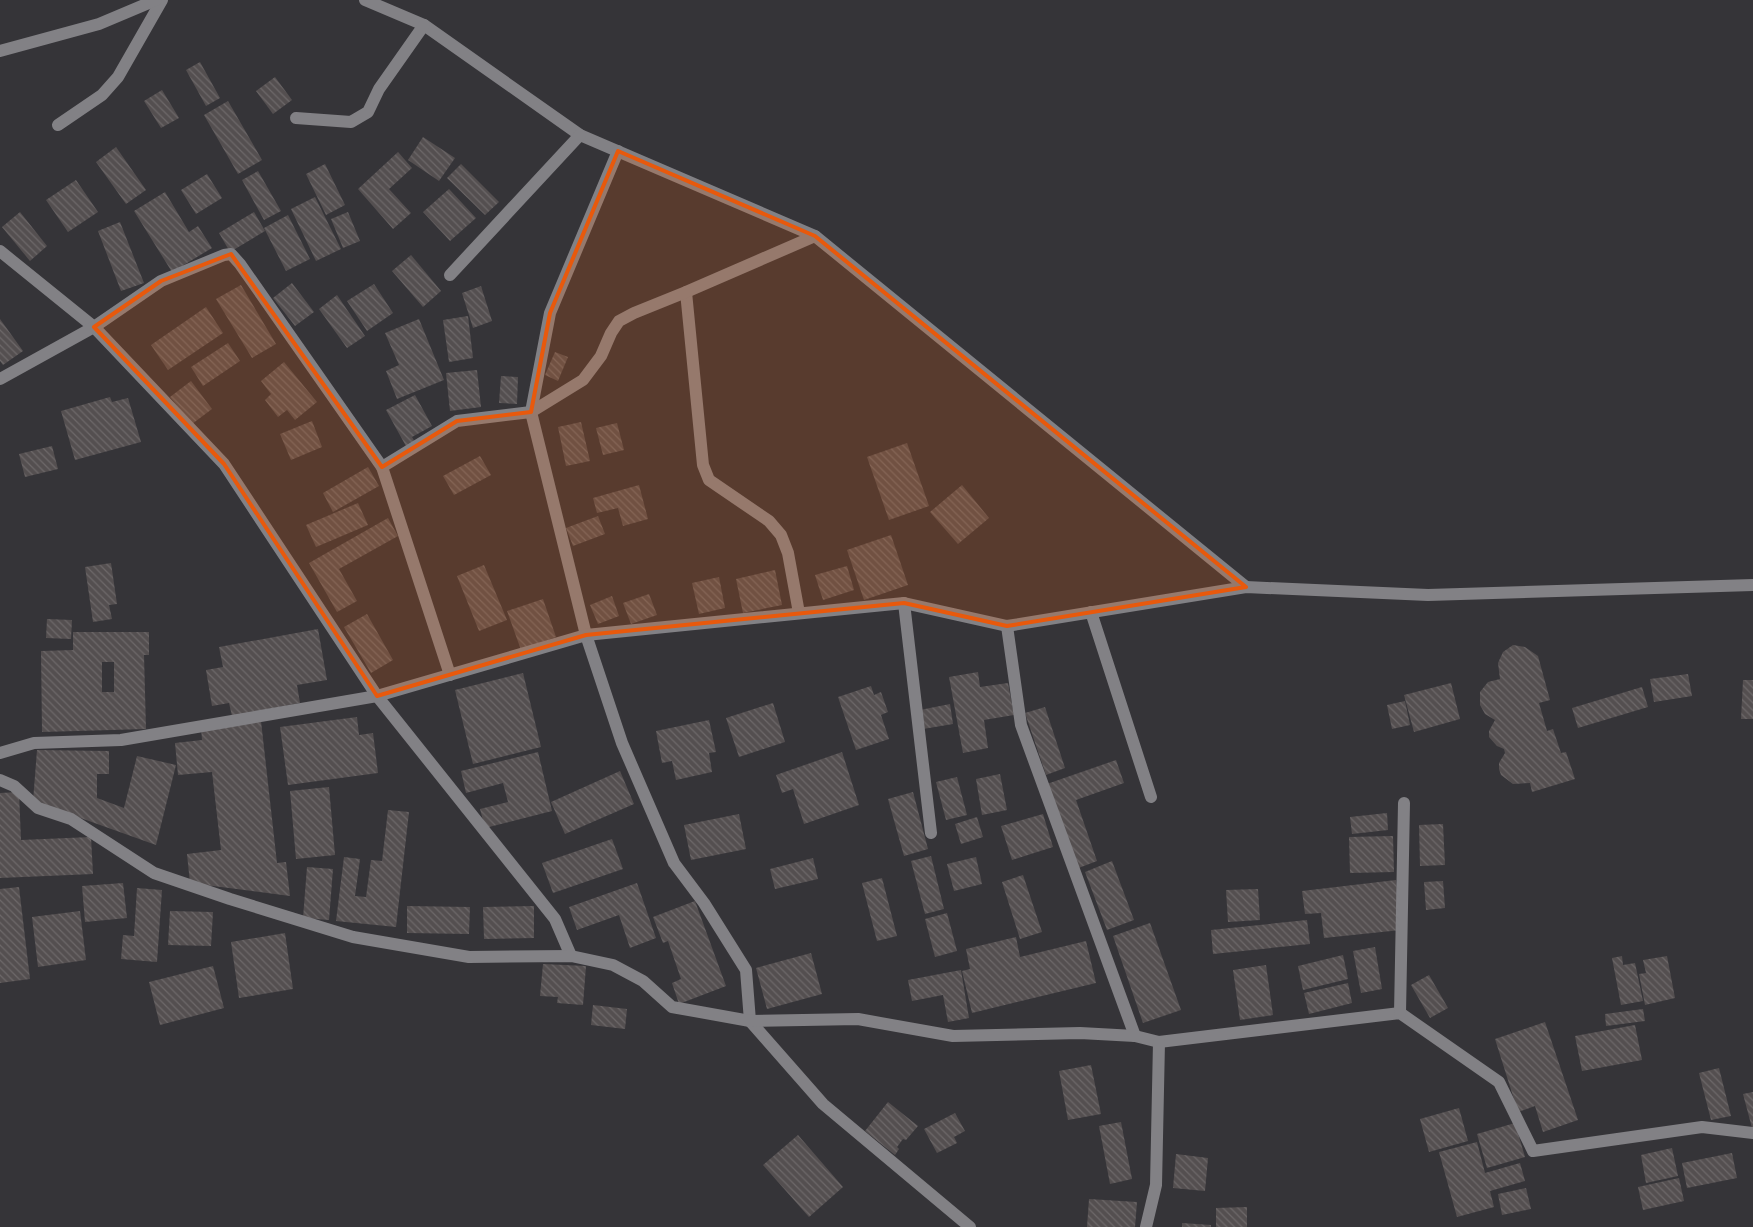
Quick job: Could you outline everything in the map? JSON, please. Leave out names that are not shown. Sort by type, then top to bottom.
[{"type":"street","points":[[0,50],[98,24],[156,0]]},
{"type":"street","points":[[58,125],[102,95],[118,77],[162,0]]},
{"type":"street","points":[[365,0],[424,25],[580,135],[814,236],[1246,587]]},
{"type":"street","points":[[296,118],[351,122],[368,112],[379,89],[424,25]]},
{"type":"street","points":[[450,276],[580,135]]},
{"type":"street","points":[[618,151],[550,313],[531,412],[586,635],[622,744],[674,863],[704,903],[746,970],[750,1021],[822,1104],[970,1227]]},
{"type":"street","points":[[382,467],[457,421],[531,412],[583,380],[601,356],[611,333],[619,321],[814,236]]},
{"type":"street","points":[[0,251],[94,326],[224,464],[377,696],[555,919],[571,956]]},
{"type":"street","points":[[0,379],[94,326],[161,281],[224,255],[231,254],[240,264],[382,467],[450,675]]},
{"type":"street","points":[[686,292],[703,465],[709,480],[769,521],[781,535],[788,553],[798,613]]},
{"type":"street","points":[[0,753],[34,743],[121,740],[377,696],[586,635],[798,613],[904,603],[1007,626],[1246,587],[1428,594],[1753,585]]},
{"type":"street","points":[[904,603],[931,834]]},
{"type":"street","points":[[1091,612],[1152,797]]},
{"type":"street","points":[[1007,626],[1021,725],[1135,1036]]},
{"type":"street","points":[[0,780],[14,786],[38,808],[71,819],[154,873],[230,899],[344,934],[468,957],[571,956],[614,965],[643,981],[672,1007],[750,1021],[858,1019],[953,1036],[1080,1033],[1135,1036],[1159,1042],[1400,1013],[1498,1082],[1533,1151],[1702,1127],[1753,1133]]},
{"type":"street","points":[[1400,1013],[1404,803]]},
{"type":"street","points":[[1146,1227],[1156,1185],[1159,1042]]},
{"type":"highlighted area","points":[[618,151],[815,236],[1246,587],[1007,626],[904,603],[586,635],[377,696],[224,464],[94,327],[161,281],[231,254],[382,467],[457,421],[531,412],[550,313]]},
{"type":"building","points":[[200,62],[220,98],[206,106],[186,70]]},
{"type":"building","points":[[275,77],[292,100],[273,114],[256,91]]},
{"type":"building","points":[[162,90],[179,118],[161,128],[144,101]]},
{"type":"building","points":[[228,101],[262,160],[238,174],[204,115]]},
{"type":"building","points":[[423,137],[455,158],[439,181],[408,160]]},
{"type":"building","points":[[116,147],[146,190],[126,204],[96,162]]},
{"type":"building","points":[[398,152],[412,168],[389,189],[411,213],[393,229],[358,189]]},
{"type":"building","points":[[325,164],[345,205],[326,215],[306,174]]},
{"type":"building","points":[[461,164],[499,202],[485,215],[447,178]]},
{"type":"building","points":[[258,171],[281,211],[264,220],[242,180]]},
{"type":"building","points":[[207,174],[222,198],[196,214],[181,190]]},
{"type":"building","points":[[76,180],[98,212],[68,232],[46,200]]},
{"type":"building","points":[[449,189],[476,218],[450,241],[423,212]]},
{"type":"building","points":[[165,192],[189,232],[198,226],[212,248],[172,272],[134,211]]},
{"type":"building","points":[[315,197],[341,249],[316,261],[291,209]]},
{"type":"building","points":[[20,212],[47,246],[30,261],[2,227]]},
{"type":"building","points":[[254,212],[265,231],[230,252],[219,233]]},
{"type":"building","points":[[348,212],[360,241],[343,248],[331,219]]},
{"type":"building","points":[[288,215],[310,259],[286,271],[264,228]]},
{"type":"building","points":[[120,222],[144,283],[121,291],[98,231]]},
{"type":"building","points":[[411,255],[441,291],[423,307],[392,271]]},
{"type":"building","points":[[292,283],[314,312],[295,326],[273,298]]},
{"type":"building","points":[[374,284],[393,313],[367,331],[347,301]]},
{"type":"building","points":[[241,285],[276,344],[252,358],[216,299]]},
{"type":"building","points":[[481,286],[492,321],[473,328],[462,293]]},
{"type":"building","points":[[337,295],[365,336],[347,348],[319,309]]},
{"type":"building","points":[[206,307],[223,333],[168,370],[151,345]]},
{"type":"building","points":[[468,316],[473,358],[449,362],[443,320]]},
{"type":"building","points":[[0,319],[23,351],[3,365],[0,361]]},
{"type":"building","points":[[419,319],[444,380],[397,399],[386,371],[399,365],[385,333]]},
{"type":"building","points":[[228,343],[240,361],[203,386],[191,367]]},
{"type":"building","points":[[555,352],[568,357],[558,381],[545,375]]},
{"type":"building","points":[[284,362],[317,402],[295,420],[287,410],[278,417],[265,400],[271,394],[261,381]]},
{"type":"building","points":[[477,370],[481,407],[450,411],[446,373]]},
{"type":"building","points":[[501,376],[518,377],[517,404],[499,403]]},
{"type":"building","points":[[191,381],[212,409],[192,424],[170,397]]},
{"type":"building","points":[[415,395],[432,426],[412,437],[416,444],[407,448],[386,410]]},
{"type":"building","points":[[110,397],[112,402],[128,398],[141,442],[75,460],[61,411]]},
{"type":"building","points":[[312,421],[322,447],[291,460],[280,434]]},
{"type":"building","points":[[581,422],[590,461],[566,466],[558,427]]},
{"type":"building","points":[[617,423],[624,450],[603,455],[596,428]]},
{"type":"building","points":[[907,443],[929,506],[889,520],[867,457]]},
{"type":"building","points":[[52,446],[58,469],[25,477],[19,454]]},
{"type":"building","points":[[480,456],[491,475],[454,495],[443,476]]},
{"type":"building","points":[[368,467],[379,486],[333,512],[323,493]]},
{"type":"building","points":[[639,485],[648,519],[623,526],[618,508],[597,513],[593,498]]},
{"type":"building","points":[[962,485],[989,518],[958,544],[930,512]]},
{"type":"building","points":[[358,503],[368,525],[316,547],[306,525]]},
{"type":"building","points":[[598,516],[605,534],[573,546],[566,528]]},
{"type":"building","points":[[388,518],[398,536],[339,569],[357,601],[337,612],[309,563]]},
{"type":"building","points":[[891,535],[908,585],[864,600],[847,550]]},
{"type":"building","points":[[111,563],[117,604],[109,605],[112,619],[93,622],[85,567]]},
{"type":"building","points":[[484,565],[507,620],[479,631],[457,576]]},
{"type":"building","points":[[847,566],[854,590],[823,600],[815,575]]},
{"type":"building","points":[[775,570],[782,605],[743,613],[736,579]]},
{"type":"building","points":[[719,577],[725,608],[699,614],[692,583]]},
{"type":"building","points":[[649,594],[657,615],[631,624],[623,603]]},
{"type":"building","points":[[612,596],[619,616],[598,624],[590,605]]},
{"type":"building","points":[[543,599],[556,637],[521,650],[507,611]]},
{"type":"building","points":[[367,614],[393,660],[371,673],[344,627]]},
{"type":"building","points":[[47,619],[72,620],[71,639],[46,638]]},
{"type":"building","points":[[318,629],[327,680],[297,685],[300,703],[232,716],[229,703],[212,706],[206,670],[223,667],[219,647]]},
{"type":"building","points":[[73,632],[149,632],[149,655],[144,655],[146,729],[42,732],[41,651],[73,650]],"holes":[[[102,662],[114,662],[114,692],[102,692]]]},
{"type":"building","points":[[1513,645],[1525,647],[1538,656],[1550,700],[1539,703],[1547,731],[1553,729],[1561,753],[1566,752],[1575,779],[1532,792],[1530,783],[1513,784],[1501,775],[1499,763],[1505,753],[1504,749],[1497,746],[1489,737],[1489,731],[1495,720],[1485,714],[1480,705],[1480,692],[1488,682],[1500,679],[1498,663],[1503,652]]},
{"type":"building","points":[[978,672],[980,687],[1008,683],[1014,715],[984,720],[988,748],[963,753],[949,677]]},
{"type":"building","points":[[523,673],[541,747],[473,764],[455,690]]},
{"type":"building","points":[[1688,674],[1692,696],[1654,702],[1650,679]]},
{"type":"building","points":[[1743,680],[1753,680],[1753,719],[1741,719]]},
{"type":"building","points":[[1451,683],[1460,719],[1414,732],[1404,695]]},
{"type":"building","points":[[871,686],[874,695],[881,692],[888,712],[881,715],[889,739],[856,750],[838,697]]},
{"type":"building","points":[[1642,687],[1648,707],[1578,728],[1572,708]]},
{"type":"building","points":[[1405,701],[1410,725],[1392,729],[1387,705]]},
{"type":"building","points":[[773,703],[785,742],[739,757],[726,718]]},
{"type":"building","points":[[950,704],[953,724],[923,729],[920,710]]},
{"type":"building","points":[[1045,707],[1065,768],[1046,775],[1025,713]]},
{"type":"building","points":[[357,717],[359,735],[373,733],[378,773],[288,785],[280,727]]},
{"type":"building","points":[[709,720],[716,752],[709,753],[712,772],[676,780],[672,761],[662,763],[656,731]]},
{"type":"building","points":[[261,721],[277,863],[286,862],[290,896],[190,883],[187,854],[221,850],[212,772],[178,775],[175,743],[202,740],[201,728]]},
{"type":"building","points":[[37,750],[109,751],[109,774],[97,774],[97,798],[124,808],[137,756],[176,765],[156,845],[33,801]]},
{"type":"building","points":[[538,752],[552,811],[485,828],[480,809],[508,802],[503,783],[466,793],[461,771]]},
{"type":"building","points":[[842,752],[859,805],[804,824],[793,789],[782,793],[776,775]]},
{"type":"building","points":[[1116,760],[1124,783],[1076,800],[1097,861],[1076,869],[1047,784]]},
{"type":"building","points":[[620,771],[634,804],[565,834],[551,802]]},
{"type":"building","points":[[1000,774],[1007,810],[982,815],[976,779]]},
{"type":"building","points":[[957,777],[967,815],[946,820],[936,782]]},
{"type":"building","points":[[329,787],[335,855],[296,859],[290,791]]},
{"type":"building","points":[[19,792],[21,840],[91,837],[93,874],[0,878],[0,793]]},
{"type":"building","points":[[913,792],[928,849],[904,856],[888,799]]},
{"type":"building","points":[[388,810],[409,812],[396,927],[336,921],[344,857],[360,859],[355,896],[366,897],[371,860],[382,861]]},
{"type":"building","points":[[1387,813],[1388,830],[1352,834],[1350,817]]},
{"type":"building","points":[[739,814],[746,849],[691,860],[684,825]]},
{"type":"building","points":[[1043,814],[1053,847],[1012,860],[1001,826]]},
{"type":"building","points":[[977,817],[983,837],[961,844],[955,824]]},
{"type":"building","points":[[1443,824],[1445,865],[1420,866],[1419,825]]},
{"type":"building","points":[[1393,836],[1394,872],[1350,873],[1349,837]]},
{"type":"building","points":[[612,839],[623,869],[553,893],[542,863]]},
{"type":"building","points":[[931,856],[944,909],[925,914],[911,861]]},
{"type":"building","points":[[976,857],[982,884],[954,891],[947,864]]},
{"type":"building","points":[[813,858],[818,879],[775,889],[770,869]]},
{"type":"building","points":[[1112,861],[1134,920],[1107,930],[1085,872]]},
{"type":"building","points":[[307,867],[333,869],[329,920],[303,918]]},
{"type":"building","points":[[1023,875],[1042,932],[1020,939],[1002,882]]},
{"type":"building","points":[[882,878],[897,936],[877,941],[862,883]]},
{"type":"building","points":[[1396,880],[1401,930],[1324,938],[1321,913],[1305,914],[1302,891]]},
{"type":"building","points":[[1443,881],[1445,908],[1426,910],[1424,882]]},
{"type":"building","points":[[123,883],[127,918],[85,922],[82,886]]},
{"type":"building","points":[[637,883],[656,938],[630,948],[619,915],[577,930],[569,907]]},
{"type":"building","points":[[19,887],[30,979],[0,983],[0,889]]},
{"type":"building","points":[[137,888],[162,890],[157,962],[121,959],[123,935],[134,936]]},
{"type":"building","points":[[1258,889],[1260,920],[1228,922],[1226,890]]},
{"type":"building","points":[[695,901],[726,986],[679,1004],[672,983],[681,979],[668,941],[663,943],[653,917]]},
{"type":"building","points":[[407,906],[470,907],[469,934],[407,933]]},
{"type":"building","points":[[534,906],[534,938],[484,939],[483,907]]},
{"type":"building","points":[[80,911],[86,960],[38,967],[32,917]]},
{"type":"building","points":[[170,911],[213,912],[211,946],[168,945]]},
{"type":"building","points":[[947,913],[957,951],[935,957],[925,919]]},
{"type":"building","points":[[1307,920],[1310,944],[1213,954],[1211,930]]},
{"type":"building","points":[[1150,923],[1181,1010],[1143,1023],[1113,936]]},
{"type":"building","points":[[285,933],[293,989],[239,998],[231,942]]},
{"type":"building","points":[[1016,937],[1020,957],[1086,941],[1096,983],[972,1013],[962,971],[970,969],[966,949]]},
{"type":"building","points":[[1375,947],[1382,989],[1361,993],[1353,951]]},
{"type":"building","points":[[811,953],[822,994],[767,1009],[756,968]]},
{"type":"building","points":[[1343,955],[1348,979],[1303,990],[1298,966]]},
{"type":"building","points":[[1622,956],[1623,965],[1635,963],[1643,1001],[1621,1005],[1612,958]]},
{"type":"building","points":[[1667,956],[1675,998],[1645,1005],[1639,974],[1646,973],[1643,960]]},
{"type":"building","points":[[543,964],[586,966],[583,1005],[557,1003],[558,997],[540,996]]},
{"type":"building","points":[[1266,965],[1273,1015],[1240,1020],[1233,970]]},
{"type":"building","points":[[213,966],[224,1008],[160,1025],[149,982]]},
{"type":"building","points":[[961,970],[969,1018],[948,1022],[943,995],[912,1001],[908,980]]},
{"type":"building","points":[[1429,975],[1448,1008],[1430,1018],[1411,985]]},
{"type":"building","points":[[1348,983],[1352,1003],[1309,1014],[1304,993]]},
{"type":"building","points":[[593,1005],[627,1009],[625,1029],[591,1025]]},
{"type":"building","points":[[1643,1009],[1645,1021],[1606,1026],[1605,1014]]},
{"type":"building","points":[[1545,1022],[1578,1120],[1543,1132],[1535,1106],[1518,1112],[1495,1039]]},
{"type":"building","points":[[1635,1025],[1642,1060],[1582,1071],[1575,1036]]},
{"type":"building","points":[[1091,1065],[1101,1114],[1068,1120],[1059,1071]]},
{"type":"building","points":[[1719,1068],[1731,1116],[1711,1120],[1699,1073]]},
{"type":"building","points":[[1753,1092],[1753,1128],[1752,1128],[1743,1094]]},
{"type":"building","points":[[888,1102],[918,1126],[906,1140],[903,1139],[897,1147],[899,1149],[895,1155],[865,1131]]},
{"type":"building","points":[[1459,1108],[1468,1141],[1429,1152],[1420,1119]]},
{"type":"building","points":[[955,1113],[965,1131],[954,1137],[957,1143],[937,1153],[924,1129]]},
{"type":"building","points":[[1121,1122],[1132,1179],[1110,1184],[1099,1126]]},
{"type":"building","points":[[1515,1123],[1525,1157],[1487,1168],[1477,1134]]},
{"type":"building","points":[[798,1135],[843,1187],[809,1217],[763,1165]]},
{"type":"building","points":[[1477,1142],[1485,1173],[1520,1163],[1525,1181],[1490,1191],[1494,1207],[1457,1217],[1439,1152]]},
{"type":"building","points":[[1672,1148],[1678,1176],[1646,1183],[1641,1155]]},
{"type":"building","points":[[1732,1153],[1737,1178],[1687,1188],[1682,1163]]},
{"type":"building","points":[[1176,1154],[1208,1158],[1205,1191],[1173,1188]]},
{"type":"building","points":[[1679,1178],[1684,1201],[1643,1210],[1638,1187]]},
{"type":"building","points":[[1526,1188],[1531,1209],[1502,1215],[1498,1194]]},
{"type":"building","points":[[1089,1199],[1137,1202],[1135,1227],[1087,1227]]},
{"type":"building","points":[[1247,1207],[1247,1227],[1216,1227],[1216,1208]]},
{"type":"building","points":[[1182,1223],[1211,1225],[1211,1227],[1182,1227]]}]
